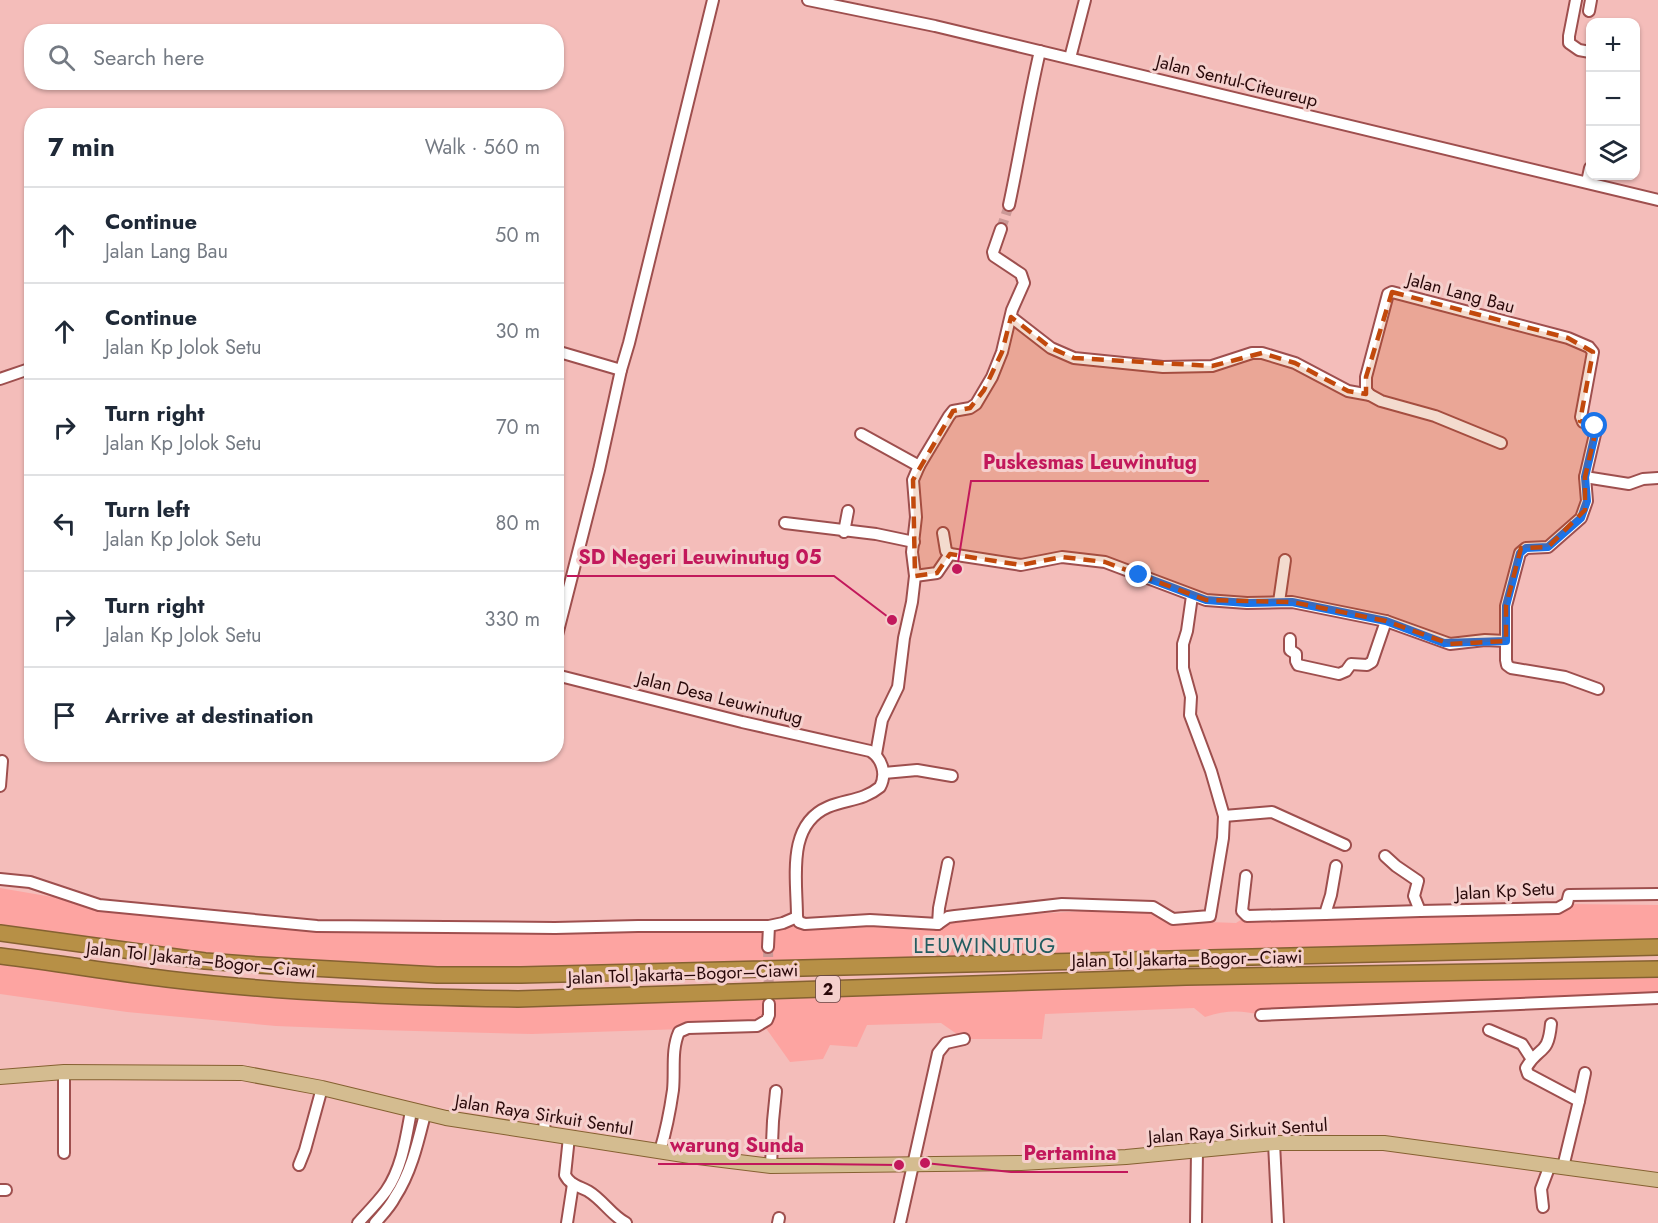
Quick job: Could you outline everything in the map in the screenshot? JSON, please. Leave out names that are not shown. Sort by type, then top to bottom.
[{"type":"highway","name":"Jalan Tol Jakarta–Bogor–Ciawi","points":[[0,933],[205,961],[437,975],[554,975],[1658,947]]},
{"type":"highway","name":"Jalan Tol Jakarta–Bogor–Ciawi","points":[[0,956],[168,979],[297,990],[439,998],[518,999],[1174,978],[1658,969]]},
{"type":"main road","name":"Jalan Raya Sirkuit Sentul","points":[[0,1077],[64,1072],[242,1073],[322,1088],[425,1114],[771,1166],[1021,1163],[1197,1151],[1274,1143],[1384,1143],[1658,1180]]},
{"type":"street","points":[[564,608],[713,0]]},
{"type":"street","name":"Jalan Sentul-Citeureup","points":[[808,0],[934,26],[1658,200]]},
{"type":"street","points":[[1070,58],[1085,0]]},
{"type":"street","points":[[1576,0],[1569,44],[1586,51]]},
{"type":"street","points":[[1009,205],[1040,51]]},
{"type":"street","points":[[1001,229],[994,256],[1021,274],[1024,283],[1011,316],[998,364],[980,397],[970,408],[953,411],[919,465],[913,480],[916,517],[912,562],[915,576],[897,687],[882,720],[876,754],[884,773],[883,782],[875,791],[853,801],[827,807],[813,817],[802,830],[797,852],[797,917],[800,922],[805,924],[870,920],[938,924],[948,917],[1062,904],[1153,907],[1173,919],[1210,916],[1223,838],[1224,816],[1211,771],[1192,721],[1191,697],[1183,668],[1183,644],[1192,596]]},
{"type":"street","name":"Jalan Lang Bau","points":[[1370,395],[1366,390],[1366,377],[1386,300],[1388,294],[1392,292],[1568,338],[1593,352],[1581,417],[1583,422],[1593,424],[1596,430],[1585,477]]},
{"type":"street","points":[[1011,316],[1052,348],[1074,358],[1163,366],[1202,366],[1231,361],[1252,353],[1262,353],[1295,363],[1348,391],[1370,395],[1381,401],[1435,416],[1501,442]]},
{"type":"street","points":[[564,353],[621,370]]},
{"type":"street","points":[[0,379],[24,371]]},
{"type":"street","points":[[861,434],[919,465]]},
{"type":"street","points":[[1598,689],[1565,677],[1511,668],[1507,665],[1506,606],[1520,553],[1526,548],[1548,547],[1581,518],[1587,501],[1585,477],[1629,484],[1658,478]]},
{"type":"street","points":[[844,532],[848,512]]},
{"type":"street","points":[[785,522],[844,532],[876,534],[914,542]]},
{"type":"street","points":[[915,576],[937,573],[948,553],[943,532]]},
{"type":"street","points":[[948,553],[1021,565],[1062,557],[1105,562],[1192,596],[1222,602],[1292,602],[1386,621],[1444,643],[1506,641]]},
{"type":"street","points":[[1280,602],[1285,560]]},
{"type":"street","points":[[1290,639],[1290,650],[1296,654],[1298,665],[1342,674],[1351,664],[1368,665],[1372,662],[1386,621]]},
{"type":"street","name":"Jalan Desa Leuwinutug","points":[[564,677],[876,754]]},
{"type":"street","points":[[0,786],[2,761]]},
{"type":"street","points":[[884,773],[917,770],[952,776]]},
{"type":"street","points":[[1224,816],[1272,812],[1345,845]]},
{"type":"street","points":[[1385,856],[1418,881],[1414,896],[1420,911]]},
{"type":"street","points":[[938,924],[948,863]]},
{"type":"street","points":[[1325,914],[1332,895],[1336,867]]},
{"type":"street","name":"Jalan Kp Setu","points":[[1246,876],[1242,911],[1247,916],[1558,908],[1567,903],[1569,895],[1658,894]]},
{"type":"street","points":[[0,879],[30,882],[99,905],[316,926],[555,928],[769,926],[797,917]]},
{"type":"street","points":[[768,947],[769,926]]},
{"type":"street","points":[[1261,1015],[1658,998]]},
{"type":"street","points":[[660,1151],[669,1120],[674,1047],[679,1032],[688,1028],[757,1026],[767,1020],[769,1004]]},
{"type":"street","points":[[1551,1024],[1546,1048],[1531,1058],[1526,1068],[1528,1074],[1579,1101]]},
{"type":"street","points":[[1489,1030],[1522,1044],[1531,1058]]},
{"type":"street","points":[[900,1223],[938,1053],[946,1043],[964,1039]]},
{"type":"street","points":[[64,1072],[64,1153]]},
{"type":"street","points":[[1543,1207],[1541,1189],[1556,1166],[1579,1101],[1585,1073]]},
{"type":"street","points":[[299,1164],[322,1088]]},
{"type":"street","points":[[771,1166],[776,1091]]},
{"type":"street","points":[[358,1223],[386,1192],[404,1164],[404,1149],[411,1111]]},
{"type":"street","points":[[375,1223],[396,1196],[404,1164],[425,1114]]},
{"type":"street","points":[[544,1132],[545,1115]]},
{"type":"street","points":[[569,1137],[565,1175],[568,1180],[588,1191],[615,1217],[626,1223]]},
{"type":"street","points":[[1274,1143],[1278,1223]]},
{"type":"street","points":[[1196,1223],[1197,1151]]},
{"type":"street","points":[[567,1223],[573,1184]]},
{"type":"highlighted area","points":[[1392,292],[1568,338],[1593,352],[1580,421],[1593,424],[1596,430],[1585,477],[1585,510],[1548,547],[1521,548],[1506,606],[1506,641],[1450,644],[1386,621],[1292,602],[1206,600],[1105,562],[1062,557],[1021,565],[950,554],[937,573],[915,576],[913,480],[953,411],[970,408],[984,390],[1002,352],[1011,317],[1051,348],[1074,358],[1212,366],[1262,353],[1295,363],[1348,391],[1366,394],[1366,377]]},
{"type":"shaded area","points":[[0,888],[99,905],[325,926],[728,928],[883,923],[1153,907],[1167,917],[1210,916],[1209,922],[1236,923],[1247,916],[1567,904],[1658,905],[1658,947],[385,972],[0,933]]},
{"type":"shaded area","points":[[0,956],[169,979],[439,997],[1658,969],[1658,998],[1261,1015],[1233,1011],[1205,1017],[1194,1008],[1045,1014],[1042,1039],[964,1039],[941,1023],[867,1025],[857,1047],[830,1045],[823,1059],[790,1062],[763,1024],[532,1034],[276,1026],[127,1012],[0,994]]},
{"type":"tunnel","points":[[1001,229],[1009,205]]},
{"type":"tunnel","points":[[768,947],[769,998]]},
{"type":"place","name":"Puskesmas Leuwinutug","points":[[957,569]]},
{"type":"place","name":"SD Negeri Leuwinutug 05","points":[[892,620]]},
{"type":"place","name":"Pertamina","points":[[925,1163]]},
{"type":"place","name":"warung Sunda","points":[[899,1165]]},
{"type":"district","name":"LEUWINUTUG","points":[[985,946]]},
{"type":"route","points":[[1139,575],[1206,600],[1247,603],[1292,602],[1372,617],[1444,643],[1506,641],[1506,606],[1520,553],[1526,548],[1548,547],[1575,525],[1585,510],[1587,501],[1585,477],[1595,426]]}]
